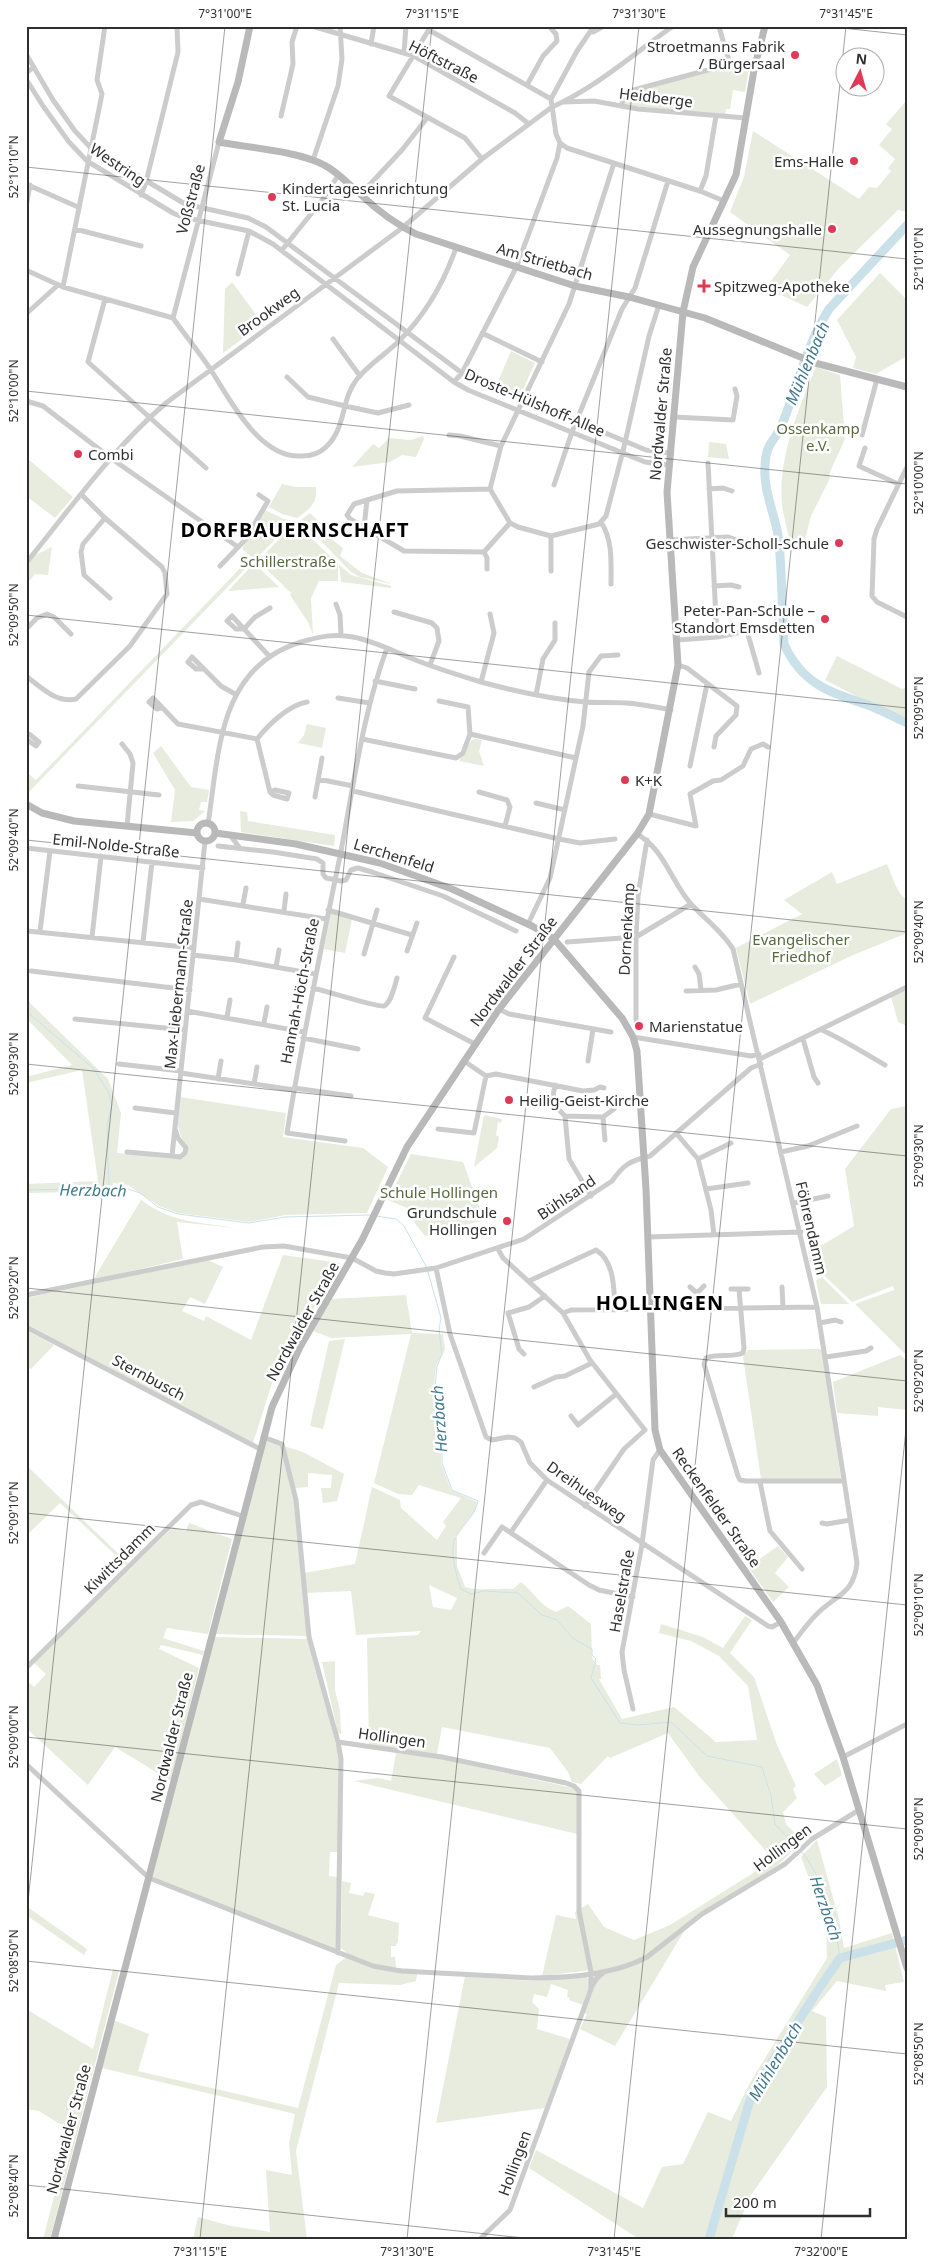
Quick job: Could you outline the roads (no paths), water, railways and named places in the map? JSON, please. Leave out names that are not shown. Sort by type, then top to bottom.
[{"type":"street","points":[[26,314],[60,286],[75,229],[87,161],[102,94],[97,80],[105,26]]},
{"type":"street","points":[[141,195],[146,182],[178,52],[177,26]]},
{"type":"street","name":"Voßstraße","points":[[173,318],[219,142],[238,82],[250,26]]},
{"type":"street","points":[[282,116],[293,64],[292,42],[297,26]]},
{"type":"street","name":"Höftstraße","points":[[312,26],[340,36],[414,56],[515,113],[529,124]]},
{"type":"street","points":[[313,160],[338,86],[342,59],[340,26]]},
{"type":"street","points":[[371,44],[374,26]]},
{"type":"street","points":[[404,53],[406,26]]},
{"type":"street","points":[[527,85],[543,56],[557,41],[556,34],[549,26]]},
{"type":"street","points":[[604,26],[594,29],[577,51],[550,99],[556,134],[560,143],[567,148],[700,191],[724,201]]},
{"type":"street","points":[[563,102],[673,26]]},
{"type":"street","name":"Nordwalder Straße","points":[[54,2239],[263,1437],[272,1407],[284,1378],[372,1221],[406,1147],[499,1009],[637,834],[649,814],[671,710],[678,665],[678,640],[667,492],[683,312],[693,267],[736,175],[756,61],[765,26]]},
{"type":"street","points":[[482,159],[464,138],[389,96],[430,28],[550,99]]},
{"type":"street","points":[[719,28],[730,64]]},
{"type":"street","name":"Westring","points":[[26,54],[75,131],[90,147],[185,204],[201,209]]},
{"type":"street","points":[[620,106],[625,94],[630,91],[730,64],[756,61]]},
{"type":"street","points":[[26,73],[34,68]]},
{"type":"street","name":"Westring","points":[[26,78],[43,106],[69,142],[87,161],[173,213],[198,220]]},
{"type":"street","name":"Heidberge","points":[[563,102],[594,101],[620,106],[746,118]]},
{"type":"street","name":"Brookweg","points":[[26,563],[150,416],[210,368],[402,228],[482,159],[552,107],[563,102]]},
{"type":"street","points":[[700,191],[706,176],[716,116]]},
{"type":"street","points":[[360,195],[402,150],[427,118]]},
{"type":"street","name":"Am Strietbach","points":[[219,142],[313,160],[339,174],[360,195],[402,228],[456,248],[575,286],[629,297],[720,323],[815,362],[907,387]]},
{"type":"street","points":[[454,382],[462,373],[516,268],[557,158],[560,143]]},
{"type":"street","points":[[614,163],[575,286],[542,362],[500,446],[490,489],[510,523],[551,536],[600,522],[606,516],[623,453],[649,336],[659,305]]},
{"type":"street","points":[[282,250],[323,199],[339,174]]},
{"type":"street","points":[[554,485],[572,432],[629,297],[635,288],[668,181]]},
{"type":"street","points":[[26,207],[28,184],[78,207]]},
{"type":"street","name":"Droste-Hülshoff-Allee","points":[[201,209],[248,218],[288,242],[462,373],[523,397],[625,442],[646,450],[671,453]]},
{"type":"street","name":"Droste-Hülshoff-Allee","points":[[198,220],[249,231],[282,250],[454,382],[644,462],[669,465]]},
{"type":"street","points":[[75,229],[141,246]]},
{"type":"street","points":[[238,274],[249,231]]},
{"type":"street","points":[[26,270],[60,286],[173,318],[210,368],[234,409],[260,439],[279,451],[294,457],[319,453],[332,442],[338,431],[353,385],[360,376],[400,340],[434,297],[448,271],[456,248]]},
{"type":"street","points":[[105,299],[88,362],[206,468]]},
{"type":"street","points":[[482,332],[542,362]]},
{"type":"street","points":[[333,339],[360,376]]},
{"type":"street","points":[[286,378],[308,397],[346,406],[378,413],[389,412],[409,405]]},
{"type":"street","points":[[862,435],[877,379]]},
{"type":"street","points":[[674,417],[733,420],[735,389]]},
{"type":"street","points":[[26,402],[43,406],[112,459],[238,547]]},
{"type":"street","points":[[449,435],[500,446]]},
{"type":"street","points":[[865,448],[859,466],[898,484]]},
{"type":"street","points":[[708,463],[717,637]]},
{"type":"street","points":[[907,467],[874,539],[872,596],[877,602],[907,617]]},
{"type":"street","points":[[709,488],[732,490]]},
{"type":"street","points":[[490,489],[397,492],[354,504],[348,515],[350,520],[404,551],[484,552],[510,523]]},
{"type":"street","points":[[26,676],[58,699],[67,701],[76,699],[130,646],[164,601],[167,594],[165,574],[162,568],[82,495]]},
{"type":"street","points":[[220,566],[245,540],[268,501],[259,495]]},
{"type":"street","points":[[364,528],[367,500]]},
{"type":"street","points":[[105,518],[83,544],[81,552],[84,575],[110,598]]},
{"type":"street","points":[[600,522],[605,529],[611,547],[611,584]]},
{"type":"street","points":[[551,536],[551,572]]},
{"type":"street","points":[[670,540],[728,537],[737,540]]},
{"type":"street","points":[[484,552],[487,558],[487,569]]},
{"type":"street","points":[[714,586],[730,585],[739,588]]},
{"type":"street","points":[[336,604],[340,615],[341,635]]},
{"type":"street","points":[[270,608],[255,617],[244,629],[270,657]]},
{"type":"street","points":[[394,612],[425,621],[437,628],[439,641],[430,665]]},
{"type":"street","points":[[26,629],[37,618],[47,614],[54,617],[71,634]]},
{"type":"street","points":[[481,682],[494,633],[490,614]]},
{"type":"street","points":[[536,695],[543,659],[555,640],[555,623]]},
{"type":"street","points":[[678,640],[717,637],[747,631],[759,674]]},
{"type":"street","points":[[208,824],[222,733],[235,694],[255,669],[270,657],[287,646],[323,636],[341,635],[367,640],[430,665],[481,682],[536,695],[585,702],[629,703],[671,710]]},
{"type":"street","name":"Hannah-Höch-Straße","points":[[345,1141],[287,1134],[312,988],[362,739],[375,681],[387,648]]},
{"type":"street","points":[[528,924],[550,878],[576,758],[589,672],[601,656],[618,655]]},
{"type":"street","points":[[678,665],[687,668],[734,703],[737,710],[730,722],[716,736],[714,747]]},
{"type":"street","points":[[203,669],[221,686],[235,694]]},
{"type":"street","points":[[375,681],[414,689]]},
{"type":"street","points":[[690,766],[707,684]]},
{"type":"street","points":[[338,698],[370,703]]},
{"type":"street","points":[[362,739],[456,758],[463,752],[470,734],[468,708],[439,701]]},
{"type":"street","points":[[257,739],[264,730],[296,704],[307,702]]},
{"type":"street","points":[[162,708],[178,724],[257,739]]},
{"type":"street","points":[[470,734],[576,758]]},
{"type":"street","points":[[257,739],[270,792]]},
{"type":"street","points":[[122,744],[132,758],[127,826]]},
{"type":"street","points":[[649,814],[696,826],[690,794],[713,781],[721,780],[743,766],[751,750],[763,744],[768,747]]},
{"type":"street","points":[[315,797],[322,758]]},
{"type":"street","points":[[318,779],[559,840],[580,843],[616,838]]},
{"type":"street","points":[[78,786],[159,794]]},
{"type":"street","points":[[479,792],[507,800],[510,807],[506,826]]},
{"type":"street","points":[[536,803],[565,810]]},
{"type":"street","points":[[26,804],[42,813],[58,818],[197,833]]},
{"type":"street","points":[[208,824],[213,827],[215,833],[211,840],[199,839],[197,833],[199,827],[208,824]]},
{"type":"street","name":"Lerchenfeld","points":[[215,833],[296,844],[380,863],[422,877],[517,918],[554,939]]},
{"type":"street","name":"Föhrendamm","points":[[637,834],[654,846],[691,904],[727,938],[733,949],[801,1232],[820,1322],[857,1563],[856,1574],[846,1592],[814,1617],[794,1642]]},
{"type":"street","points":[[230,835],[239,847]]},
{"type":"street","name":"Dornenkamp","points":[[636,1020],[638,896],[648,840]]},
{"type":"street","name":"Max-Liebermann-Straße","points":[[175,1129],[178,1138],[186,1148],[185,1153],[180,1157],[172,1156],[206,841]]},
{"type":"street","points":[[218,846],[239,847],[317,859],[323,863],[323,874],[326,878],[334,880],[346,880],[351,870],[358,868],[444,896],[516,931]]},
{"type":"street","name":"Emil-Nolde-Straße","points":[[26,848],[203,868]]},
{"type":"street","points":[[40,931],[50,851]]},
{"type":"street","points":[[92,936],[101,856]]},
{"type":"street","points":[[143,942],[152,862]]},
{"type":"street","points":[[243,904],[246,888]]},
{"type":"street","points":[[284,911],[286,894]]},
{"type":"street","points":[[199,898],[326,919]]},
{"type":"street","points":[[567,942],[636,937],[691,904]]},
{"type":"street","points":[[328,910],[412,935]]},
{"type":"street","points":[[364,954],[377,910]]},
{"type":"street","points":[[501,923],[517,918]]},
{"type":"street","points":[[407,951],[417,923]]},
{"type":"street","points":[[27,931],[92,936],[194,948]]},
{"type":"street","name":"Reckenfelder Straße","points":[[554,939],[622,1018],[633,1037],[637,1051],[648,1237],[655,1430],[660,1450],[781,1622],[817,1685],[843,1757],[907,1968]]},
{"type":"street","points":[[236,960],[238,943]]},
{"type":"street","points":[[276,967],[279,950]]},
{"type":"street","points":[[193,954],[315,974]]},
{"type":"street","points":[[454,957],[426,1018],[475,1044]]},
{"type":"street","points":[[695,967],[699,974],[701,990]]},
{"type":"street","points":[[31,971],[190,990]]},
{"type":"street","points":[[312,988],[351,997],[375,1006],[384,1006],[388,1003],[397,978]]},
{"type":"street","points":[[686,991],[716,990],[741,984]]},
{"type":"street","name":"Bühlsand","points":[[352,1258],[376,1271],[385,1273],[423,1270],[498,1249],[533,1234],[591,1196],[612,1180],[618,1170],[634,1160],[653,1154],[760,1059],[907,987]]},
{"type":"street","points":[[227,1017],[230,1000]]},
{"type":"street","points":[[264,1023],[267,1007]]},
{"type":"street","points":[[499,1009],[509,1014],[611,1032]]},
{"type":"street","points":[[187,1011],[264,1023],[304,1032]]},
{"type":"street","points":[[75,1019],[185,1030]]},
{"type":"street","points":[[588,1061],[593,1029]]},
{"type":"street","points":[[822,1030],[848,1042],[856,1049],[885,1065]]},
{"type":"street","points":[[633,1037],[760,1059]]},
{"type":"street","points":[[303,1038],[358,1049]]},
{"type":"street","points":[[803,1039],[814,1077],[818,1083]]},
{"type":"street","points":[[218,1079],[221,1061]]},
{"type":"street","points":[[464,1061],[486,1076],[496,1074],[583,1091],[594,1090],[600,1087],[604,1088]]},
{"type":"street","points":[[119,1064],[351,1096]]},
{"type":"street","points":[[254,1084],[257,1066]]},
{"type":"street","points":[[438,1128],[474,1133],[486,1076]]},
{"type":"street","points":[[555,1086],[551,1106],[557,1108],[565,1116],[569,1159],[591,1196]]},
{"type":"street","points":[[135,1108],[176,1113]]},
{"type":"street","points":[[565,1116],[603,1116],[614,1109]]},
{"type":"street","points":[[603,1116],[605,1140]]},
{"type":"street","points":[[781,1152],[808,1146],[857,1126]]},
{"type":"street","points":[[676,1133],[698,1159],[713,1219],[714,1235]]},
{"type":"street","points":[[698,1159],[731,1143]]},
{"type":"street","points":[[127,1152],[172,1156]]},
{"type":"street","points":[[706,1190],[748,1182]]},
{"type":"street","points":[[794,1203],[828,1196]]},
{"type":"street","points":[[648,1237],[801,1232]]},
{"type":"street","name":"Nordwalder Straße","points":[[26,1295],[263,1247],[284,1246],[352,1258]]},
{"type":"street","points":[[498,1249],[503,1258],[563,1313],[592,1363],[645,1430],[624,1449],[586,1506]]},
{"type":"street","points":[[529,1281],[596,1250],[602,1253],[612,1276],[614,1310]]},
{"type":"street","name":"Dreihuesweg","points":[[433,1268],[450,1334],[486,1436],[492,1440],[508,1437],[516,1438],[521,1442],[530,1463],[547,1480],[768,1626],[772,1627],[781,1622]]},
{"type":"street","points":[[697,1293],[704,1286]]},
{"type":"street","points":[[690,1287],[697,1293],[698,1309]]},
{"type":"street","points":[[782,1287],[783,1308]]},
{"type":"street","points":[[730,1289],[748,1289]]},
{"type":"street","points":[[739,1289],[743,1354],[737,1356],[711,1356],[706,1358],[704,1364],[740,1480],[760,1482],[844,1481]]},
{"type":"street","points":[[524,1354],[518,1348],[508,1313],[529,1307],[545,1296]]},
{"type":"street","points":[[563,1313],[571,1310],[817,1307]]},
{"type":"street","points":[[820,1322],[835,1320],[841,1322]]},
{"type":"street","name":"Sternbusch","points":[[26,1327],[260,1449]]},
{"type":"street","points":[[826,1357],[866,1351],[871,1348]]},
{"type":"street","points":[[534,1387],[556,1377],[565,1376],[592,1363]]},
{"type":"street","points":[[571,1416],[578,1425],[616,1395]]},
{"type":"street","name":"Hollingen","points":[[263,1437],[282,1444],[296,1500],[309,1637],[338,1742],[442,1757],[574,1786],[579,1791],[579,1910],[591,1972],[591,1989],[510,2210],[480,2239]]},
{"type":"street","name":"Haselstraße","points":[[633,1709],[622,1652],[642,1544],[653,1460],[660,1450]]},
{"type":"street","points":[[511,1532],[547,1480]]},
{"type":"street","points":[[760,1482],[770,1530],[802,1569]]},
{"type":"street","name":"Kiwittsdamm","points":[[26,1668],[191,1505],[201,1502],[242,1516]]},
{"type":"street","points":[[822,1522],[827,1524],[850,1520]]},
{"type":"street","points":[[484,1553],[502,1527],[590,1585],[600,1590],[633,1597]]},
{"type":"street","points":[[843,1757],[907,1724]]},
{"type":"street","points":[[338,1742],[341,1759],[338,1953]]},
{"type":"street","points":[[26,1764],[149,1878]]},
{"type":"street","name":"Hollingen","points":[[149,1878],[373,1966],[401,1971],[531,1978],[608,1970],[634,1964],[647,1957],[702,1914],[785,1864],[812,1839],[859,1810]]},
{"type":"street","points":[[591,1989],[597,1978],[608,1970]]},
{"type":"waterway","name":"Mühlenbach","points":[[907,225],[829,309],[821,322],[780,429],[767,451],[765,476],[779,541],[784,644],[791,658],[799,669],[818,685],[907,723]]},
{"type":"waterway","points":[[26,1011],[93,1068],[108,1091],[112,1105],[107,1125],[109,1188]]},
{"type":"waterway","name":"Herzbach","points":[[26,1190],[125,1188],[140,1193],[158,1207],[178,1214],[249,1223],[285,1217],[370,1215]]},
{"type":"waterway","name":"Herzbach","points":[[376,1216],[396,1219],[404,1226],[427,1268]]},
{"type":"waterway","name":"Herzbach","points":[[428,1272],[441,1318],[439,1330],[442,1354],[437,1366],[435,1387],[440,1409],[437,1439],[442,1447],[442,1463],[452,1490],[478,1501],[472,1515],[454,1540],[455,1569],[461,1589],[471,1594],[484,1591],[518,1593],[542,1615],[557,1620],[574,1639],[592,1649],[592,1655],[596,1659],[591,1678],[620,1723],[638,1725],[671,1722],[707,1756],[762,1767],[771,1796],[775,1824],[799,1850]]},
{"type":"waterway","name":"Herzbach","points":[[802,1852],[817,1876],[828,1902],[840,1958]]},
{"type":"waterway","name":"Mühlenbach","points":[[709,2239],[750,2100],[816,1993],[840,1958],[907,1940]]},
{"type":"place","name":"Stroetmanns Fabrik / Bürgersaal","points":[[795,55]]},
{"type":"place","name":"Ems-Halle","points":[[854,161]]},
{"type":"place","name":"Kindertageseinrichtung St. Lucia","points":[[272,197]]},
{"type":"place","name":"Aussegnungshalle","points":[[832,229]]},
{"type":"place","name":"Spitzweg-Apotheke","points":[[704,286]]},
{"type":"place","name":"Combi","points":[[78,454]]},
{"type":"place","name":"Geschwister-Scholl-Schule","points":[[839,543]]},
{"type":"place","name":"Peter-Pan-Schule – Standort Emsdetten","points":[[825,619]]},
{"type":"place","name":"K+K","points":[[625,780]]},
{"type":"place","name":"Marienstatue","points":[[639,1026]]},
{"type":"place","name":"Heilig-Geist-Kirche","points":[[509,1100]]},
{"type":"place","name":"Grundschule Hollingen","points":[[507,1221]]},
{"type":"district","name":"DORFBAUERNSCHAFT","points":[[295,529]]},
{"type":"district","name":"HOLLINGEN","points":[[660,1302]]},
{"type":"park label","name":"Ossenkamp e.V.","points":[[818,436]]},
{"type":"park label","name":"Schillerstraße","points":[[288,561]]},
{"type":"park label","name":"Evangelischer Friedhof","points":[[801,948]]},
{"type":"park label","name":"Schule Hollingen","points":[[439,1192]]}]
